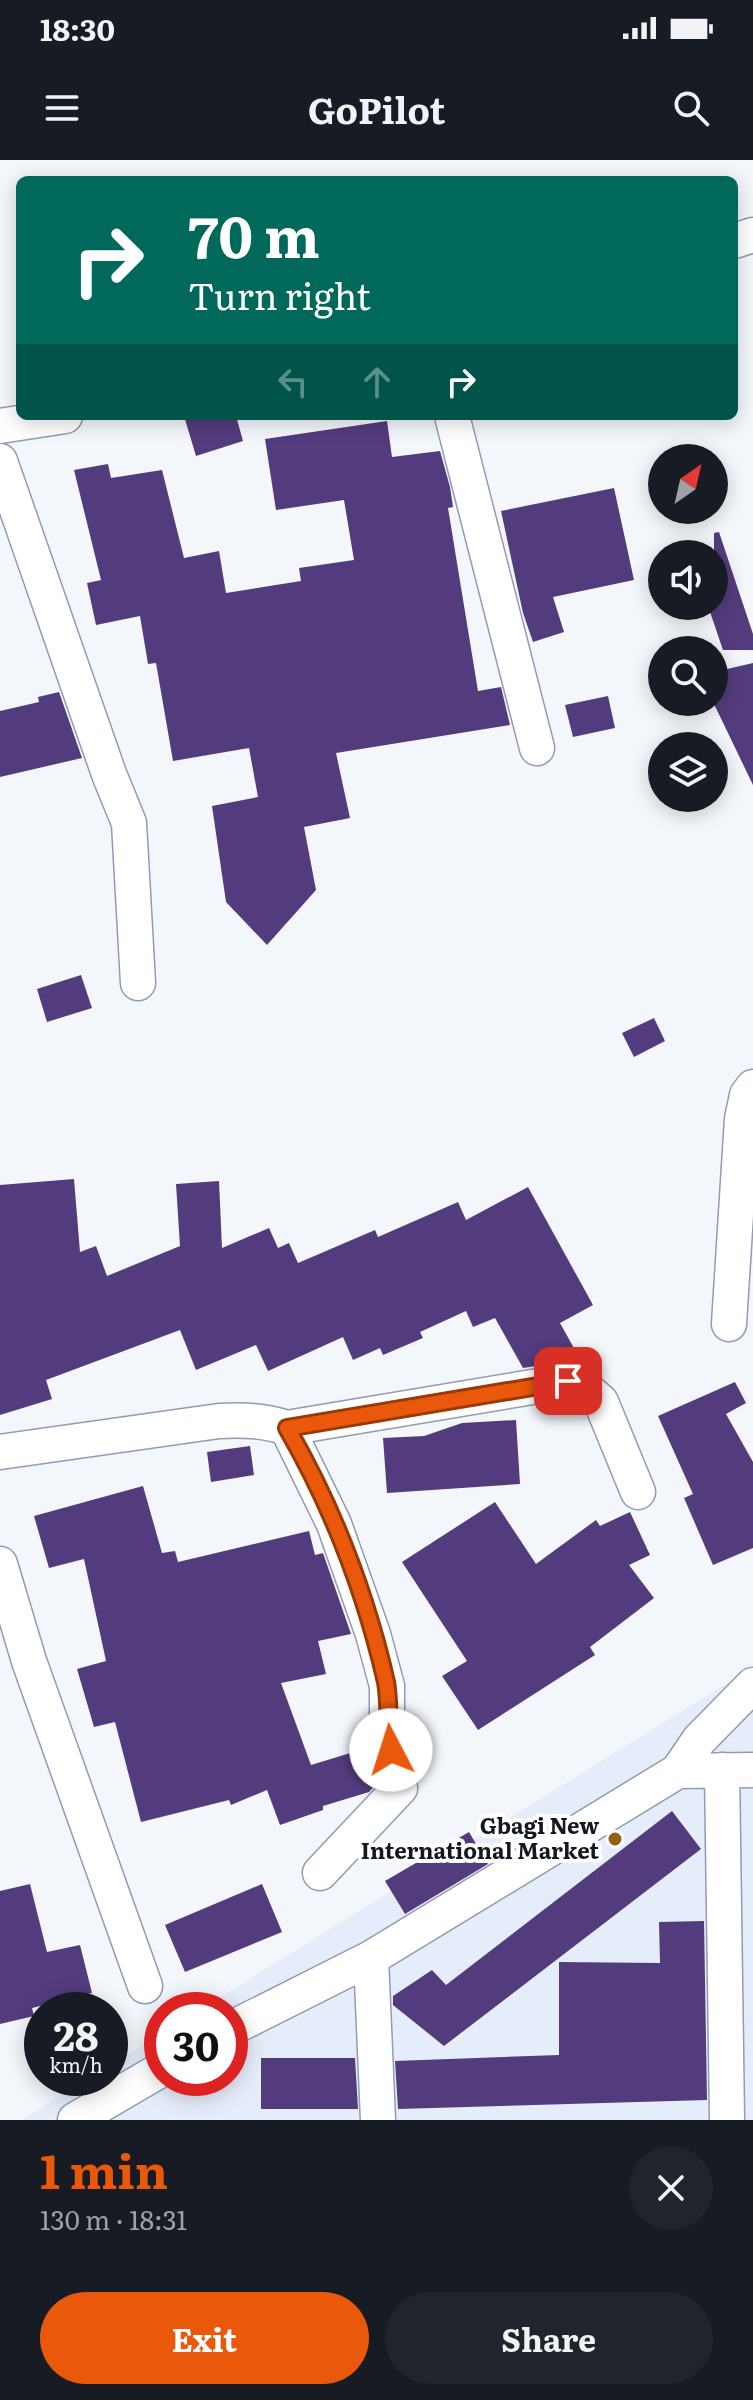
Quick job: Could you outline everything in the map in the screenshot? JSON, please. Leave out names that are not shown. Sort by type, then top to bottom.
[{"type":"street","points":[[0,426],[39,420]]},
{"type":"street","points":[[453,420],[537,748]]},
{"type":"street","points":[[0,461],[129,823],[138,983]]},
{"type":"street","points":[[729,1324],[742,1119],[747,1095],[753,1087]]},
{"type":"street","points":[[0,1452],[219,1421],[272,1422],[287,1428],[568,1381],[585,1388],[601,1402],[638,1492]]},
{"type":"street","points":[[287,1428],[334,1524],[373,1634],[387,1686],[387,1730],[400,1788],[320,1873]]},
{"type":"street","points":[[0,1564],[14,1665],[145,1986]]},
{"type":"street","points":[[248,2020],[371,1958],[678,1771],[699,1740],[753,1685]]},
{"type":"street","points":[[678,1771],[737,1770],[727,2120]]},
{"type":"street","points":[[371,1958],[378,2120]]},
{"type":"street","points":[[75,2120],[144,2080]]},
{"type":"shaded area","name":"Gbagi New International Market","points":[[753,1667],[753,2120],[22,2120],[61,2096],[128,2096],[128,2054],[144,2044],[144,2096],[248,2096],[248,1992],[228,1992]]},
{"type":"building","points":[[185,420],[237,420],[243,441],[196,456]]},
{"type":"building","points":[[387,421],[392,457],[440,451],[450,487],[453,507],[448,508],[478,691],[501,687],[510,725],[336,753],[350,818],[304,827],[316,890],[267,945],[226,902],[212,806],[258,797],[249,748],[173,761],[156,663],[148,664],[140,616],[96,625],[87,583],[101,580],[74,470],[108,464],[111,478],[162,470],[184,558],[219,551],[226,593],[301,581],[299,568],[354,560],[344,500],[276,510],[265,439]]},
{"type":"building","points":[[614,488],[634,580],[553,597],[564,632],[533,642],[523,613],[501,511]]},
{"type":"building","points":[[719,532],[722,540],[714,540],[714,533]]},
{"type":"building","points":[[728,559],[753,634],[753,650],[728,650],[728,636],[718,636],[713,620],[728,620]]},
{"type":"building","points":[[753,663],[753,785],[720,716],[728,716],[728,669]]},
{"type":"building","points":[[59,692],[82,758],[0,777],[0,711],[39,702],[38,697]]},
{"type":"building","points":[[608,696],[615,728],[573,737],[565,705]]},
{"type":"building","points":[[81,975],[92,1008],[47,1022],[37,989]]},
{"type":"building","points":[[654,1018],[665,1041],[634,1057],[622,1033]]},
{"type":"building","points":[[74,1179],[80,1252],[96,1246],[107,1276],[180,1246],[176,1184],[219,1181],[222,1248],[269,1228],[278,1248],[289,1243],[298,1263],[375,1230],[378,1237],[458,1202],[466,1220],[528,1187],[593,1305],[560,1323],[575,1350],[550,1364],[523,1368],[495,1318],[473,1327],[466,1311],[420,1332],[423,1338],[383,1355],[380,1348],[353,1360],[343,1337],[268,1371],[256,1345],[196,1370],[180,1330],[46,1380],[52,1399],[0,1415],[0,1185]]},
{"type":"building","points":[[735,1382],[746,1403],[726,1414],[753,1462],[753,1548],[713,1565],[684,1498],[693,1494],[658,1416]]},
{"type":"building","points":[[516,1420],[520,1484],[387,1493],[383,1438],[424,1436],[462,1423]]},
{"type":"building","points":[[250,1446],[254,1475],[211,1482],[207,1452]]},
{"type":"building","points":[[143,1486],[162,1553],[175,1551],[178,1562],[309,1531],[315,1555],[323,1553],[351,1634],[318,1641],[326,1674],[281,1683],[311,1765],[370,1747],[378,1782],[369,1792],[323,1806],[323,1810],[280,1825],[267,1790],[231,1805],[229,1800],[141,1822],[115,1722],[94,1727],[77,1669],[106,1661],[84,1559],[49,1568],[34,1516]]},
{"type":"building","points":[[495,1502],[536,1564],[596,1520],[600,1526],[630,1512],[650,1555],[629,1565],[654,1598],[590,1647],[595,1655],[478,1730],[442,1676],[467,1661],[402,1562]]},
{"type":"building","points":[[672,1811],[701,1849],[444,2046],[393,2005],[393,1996],[432,1970],[446,1985]]},
{"type":"building","points":[[469,1832],[488,1864],[405,1914],[385,1881]]},
{"type":"building","points":[[30,1884],[47,1952],[80,1945],[92,1992],[24,1992],[24,2018],[0,2024],[0,1891]]},
{"type":"building","points":[[262,1884],[282,1932],[185,1972],[165,1925]]},
{"type":"building","points":[[704,1921],[707,2100],[398,2109],[395,2061],[559,2055],[559,1962],[660,1963],[659,1922]]},
{"type":"building","points":[[261,2058],[355,2058],[358,2109],[261,2109]]},
{"type":"place","name":"Gbagi New International Market","points":[[615,1839]]},
{"type":"route","points":[[391,1750],[387,1730],[387,1686],[373,1634],[334,1524],[287,1428],[568,1381]]}]
